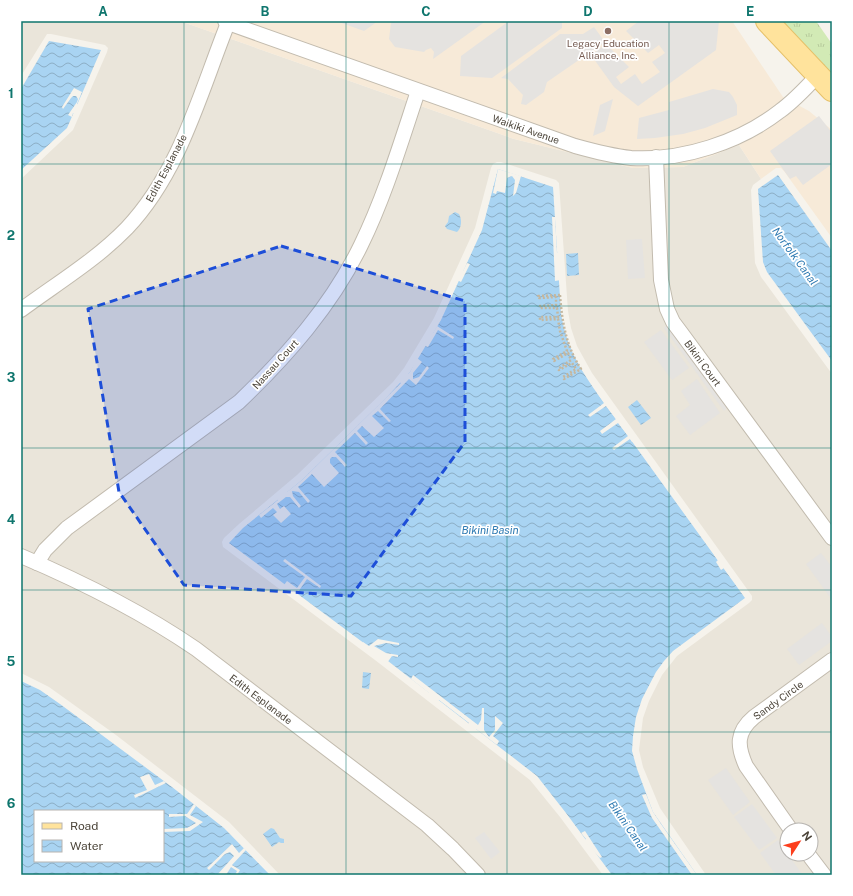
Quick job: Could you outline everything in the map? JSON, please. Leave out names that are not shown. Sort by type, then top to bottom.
[{"type":"main road","points":[[767,21],[825,83]]},
{"type":"street","name":"Waikiki Avenue","points":[[224,22],[574,146],[613,156],[632,158],[677,155],[698,151],[718,144],[751,129],[780,111],[803,91],[825,83]]},
{"type":"street","name":"Edith Esplanade","points":[[21,310],[100,252],[126,230],[147,205],[169,168],[188,127],[224,22]]},
{"type":"street","name":"Nassau Court","points":[[38,563],[45,550],[67,528],[239,402],[276,366],[303,333],[327,302],[361,246],[379,204],[418,91]]},
{"type":"street","name":"Bikini Court","points":[[656,157],[661,280],[667,309],[673,322],[832,538]]},
{"type":"street","name":"Edith Esplanade","points":[[21,556],[135,610],[168,630],[424,823],[453,848],[478,875]]},
{"type":"street","name":"Sandy Circle","points":[[785,822],[746,766],[741,756],[739,746],[740,737],[746,723],[832,660]]},
{"type":"street","points":[[814,862],[824,875]]},
{"type":"path","points":[[560,295],[564,330],[570,349],[581,370],[564,379],[563,377],[576,369],[572,363],[559,370],[558,369],[571,360],[568,353],[554,361],[553,359],[567,351],[560,331],[558,319],[540,320],[540,318],[558,317],[557,308],[540,308],[540,306],[556,305],[556,297],[538,298],[538,296],[560,295]]},
{"type":"highlighted area","points":[[281,246],[465,301],[465,442],[351,596],[184,585],[119,492],[88,309]]},
{"type":"shaded area","points":[[21,21],[180,21],[514,139],[633,168],[683,167],[739,145],[761,179],[753,185],[751,190],[755,263],[761,277],[832,374],[832,875],[706,875],[660,808],[643,767],[639,750],[643,718],[649,701],[662,675],[677,656],[749,603],[752,600],[752,596],[592,373],[577,346],[571,328],[568,311],[559,183],[556,180],[501,162],[493,164],[491,168],[475,228],[434,318],[404,368],[393,382],[297,475],[239,524],[224,538],[222,542],[223,547],[375,660],[530,780],[560,817],[603,875],[280,875],[229,822],[116,735],[49,687],[21,673],[21,179],[73,130],[108,48],[105,45],[47,34],[21,76]]},
{"type":"shaded area","points":[[180,21],[732,21],[783,97],[809,111],[832,130],[832,238],[781,168],[776,168],[761,179],[739,145],[683,167],[633,168],[514,139]]},
{"type":"shaded area","points":[[336,21],[378,21],[364,31]]},
{"type":"shaded area","points":[[394,21],[486,21],[433,59],[434,52],[431,48],[424,52],[395,47],[389,39],[391,23]]},
{"type":"shaded area","points":[[509,21],[562,21],[562,28],[492,78],[460,76],[461,56]]},
{"type":"shaded area","points":[[639,21],[719,21],[716,50],[638,106],[614,87],[591,55],[606,44],[629,67],[616,77],[621,84],[635,74],[642,84],[660,72],[652,62],[665,53],[659,45],[648,53],[626,31]]},
{"type":"shaded area","points":[[594,27],[605,42],[547,82],[544,92],[526,105],[521,104],[523,95],[508,79],[501,78],[560,34],[583,34]]},
{"type":"shaded area","points":[[713,89],[729,92],[737,105],[737,115],[705,128],[683,134],[637,139],[639,118],[669,110],[669,102]]},
{"type":"shaded area","points":[[613,99],[605,131],[593,136],[600,105]]},
{"type":"shaded area","points":[[819,116],[832,133],[832,164],[803,185],[796,176],[790,179],[770,151]]},
{"type":"shaded area","points":[[642,239],[645,278],[628,279],[626,240]]},
{"type":"shaded area","points":[[667,325],[727,408],[724,411],[664,328]]},
{"type":"shaded area","points":[[661,330],[689,368],[672,380],[644,342]]},
{"type":"shaded area","points":[[697,379],[720,413],[690,435],[676,416],[690,405],[681,391]]},
{"type":"shaded area","points":[[821,553],[832,567],[832,600],[806,564]]},
{"type":"shaded area","points":[[822,623],[832,637],[832,641],[799,665],[787,649]]},
{"type":"shaded area","points":[[726,768],[750,802],[733,815],[708,780]]},
{"type":"shaded area","points":[[752,804],[777,838],[759,850],[734,817]]},
{"type":"shaded area","points":[[484,832],[500,852],[491,859],[475,838]]},
{"type":"shaded area","points":[[778,840],[779,862],[794,862],[802,874],[776,875],[760,853]]},
{"type":"green space","points":[[782,21],[816,21],[832,44],[832,76],[806,48]]},
{"type":"water","points":[[49,41],[101,50],[67,128],[21,170],[21,89]]},
{"type":"water","name":"Bikini Basin","points":[[498,169],[553,187],[561,313],[566,335],[574,355],[584,374],[597,393],[745,598],[673,651],[656,672],[642,699],[636,717],[632,751],[653,812],[697,875],[612,875],[537,776],[388,661],[229,543],[243,528],[302,480],[386,398],[410,372],[441,320],[482,230]]},
{"type":"water","name":"Norfolk Canal","points":[[778,175],[832,251],[832,361],[767,272],[763,262],[758,189]]},
{"type":"water","points":[[455,212],[459,214],[461,221],[461,226],[457,232],[447,229],[445,226],[448,222],[449,216]]},
{"type":"water","points":[[578,253],[579,275],[567,276],[566,254]]},
{"type":"water","points":[[637,400],[651,418],[641,425],[628,407]]},
{"type":"water","points":[[363,672],[371,673],[369,689],[362,688]]},
{"type":"water","points":[[21,681],[40,690],[60,704],[172,787],[224,828],[270,875],[21,875]]},
{"type":"water","points":[[271,828],[274,829],[280,838],[284,839],[284,843],[279,842],[272,847],[263,834]]},
{"type":"pier","points":[[74,88],[82,92],[77,104],[79,105],[72,117],[68,115],[77,102],[78,99],[76,96],[71,98],[63,109],[62,107]]},
{"type":"pier","points":[[498,169],[521,176],[516,193],[513,196],[515,180],[512,176],[507,178],[505,193],[497,191],[496,194],[493,193]]},
{"type":"pier","points":[[552,217],[555,217],[557,253],[559,253],[561,280],[555,281]]},
{"type":"pier","points":[[467,263],[470,264],[461,282],[457,280]]},
{"type":"pier","points":[[437,326],[454,337],[453,339],[438,330],[428,347],[425,346],[425,342],[431,332],[433,333]]},
{"type":"pier","points":[[417,358],[422,362],[413,373],[413,379],[419,377],[427,366],[429,368],[416,385],[409,379],[380,409],[391,421],[389,422],[378,411],[372,416],[384,428],[374,437],[362,426],[357,431],[368,443],[366,445],[355,433],[335,452],[347,465],[345,467],[336,457],[332,457],[330,459],[330,463],[339,473],[324,487],[312,474],[298,487],[310,501],[308,503],[299,492],[292,491],[293,496],[301,506],[299,508],[290,497],[286,497],[277,504],[280,509],[284,506],[291,514],[281,523],[273,515],[277,512],[273,508],[261,518],[259,515],[278,500],[277,499],[286,491],[287,492],[302,480],[401,383],[399,382],[406,373],[408,374],[410,372]]},
{"type":"pier","points":[[598,392],[634,441],[632,442],[630,439],[614,450],[612,448],[628,436],[618,423],[602,434],[600,431],[616,419],[606,406],[590,417],[588,415],[604,403],[597,393]]},
{"type":"pier","points":[[716,554],[732,576],[731,578],[724,568],[721,570],[716,562],[718,560],[714,555]]},
{"type":"pier","points":[[285,559],[321,586],[320,588],[307,579],[298,592],[294,592],[284,585],[287,581],[297,588],[305,577],[283,561]]},
{"type":"pier","points":[[378,639],[399,643],[399,645],[386,643],[374,646],[386,653],[398,655],[398,657],[392,656],[387,663],[362,644],[363,642],[369,646]]},
{"type":"pier","points":[[413,675],[478,725],[481,720],[482,708],[484,708],[484,730],[489,737],[495,730],[495,716],[503,723],[493,736],[499,741],[497,745],[476,729],[475,730],[468,725],[469,723],[439,700],[437,701],[428,695],[429,693],[411,679]]},
{"type":"pier","points":[[149,774],[155,785],[164,781],[166,783],[135,798],[134,795],[147,790],[140,777]]},
{"type":"pier","points":[[646,794],[653,812],[697,875],[692,875],[652,818],[642,795]]},
{"type":"pier","points":[[194,804],[196,806],[190,815],[203,822],[190,831],[164,832],[164,829],[187,828],[196,823],[185,816],[169,817],[169,814],[187,814]]},
{"type":"pier","points":[[585,831],[602,857],[600,858],[584,841],[586,839],[581,833]]},
{"type":"pier","points":[[232,844],[239,853],[244,848],[246,850],[232,865],[240,870],[237,875],[235,875],[237,871],[231,867],[226,875],[217,875],[234,856],[230,852],[225,854],[209,870],[207,868]]},
{"type":"place","name":"Legacy Education Alliance, Inc.","points":[[608,31]]},
{"type":"water label","name":"Bikini Canal","points":[[628,826]]}]
